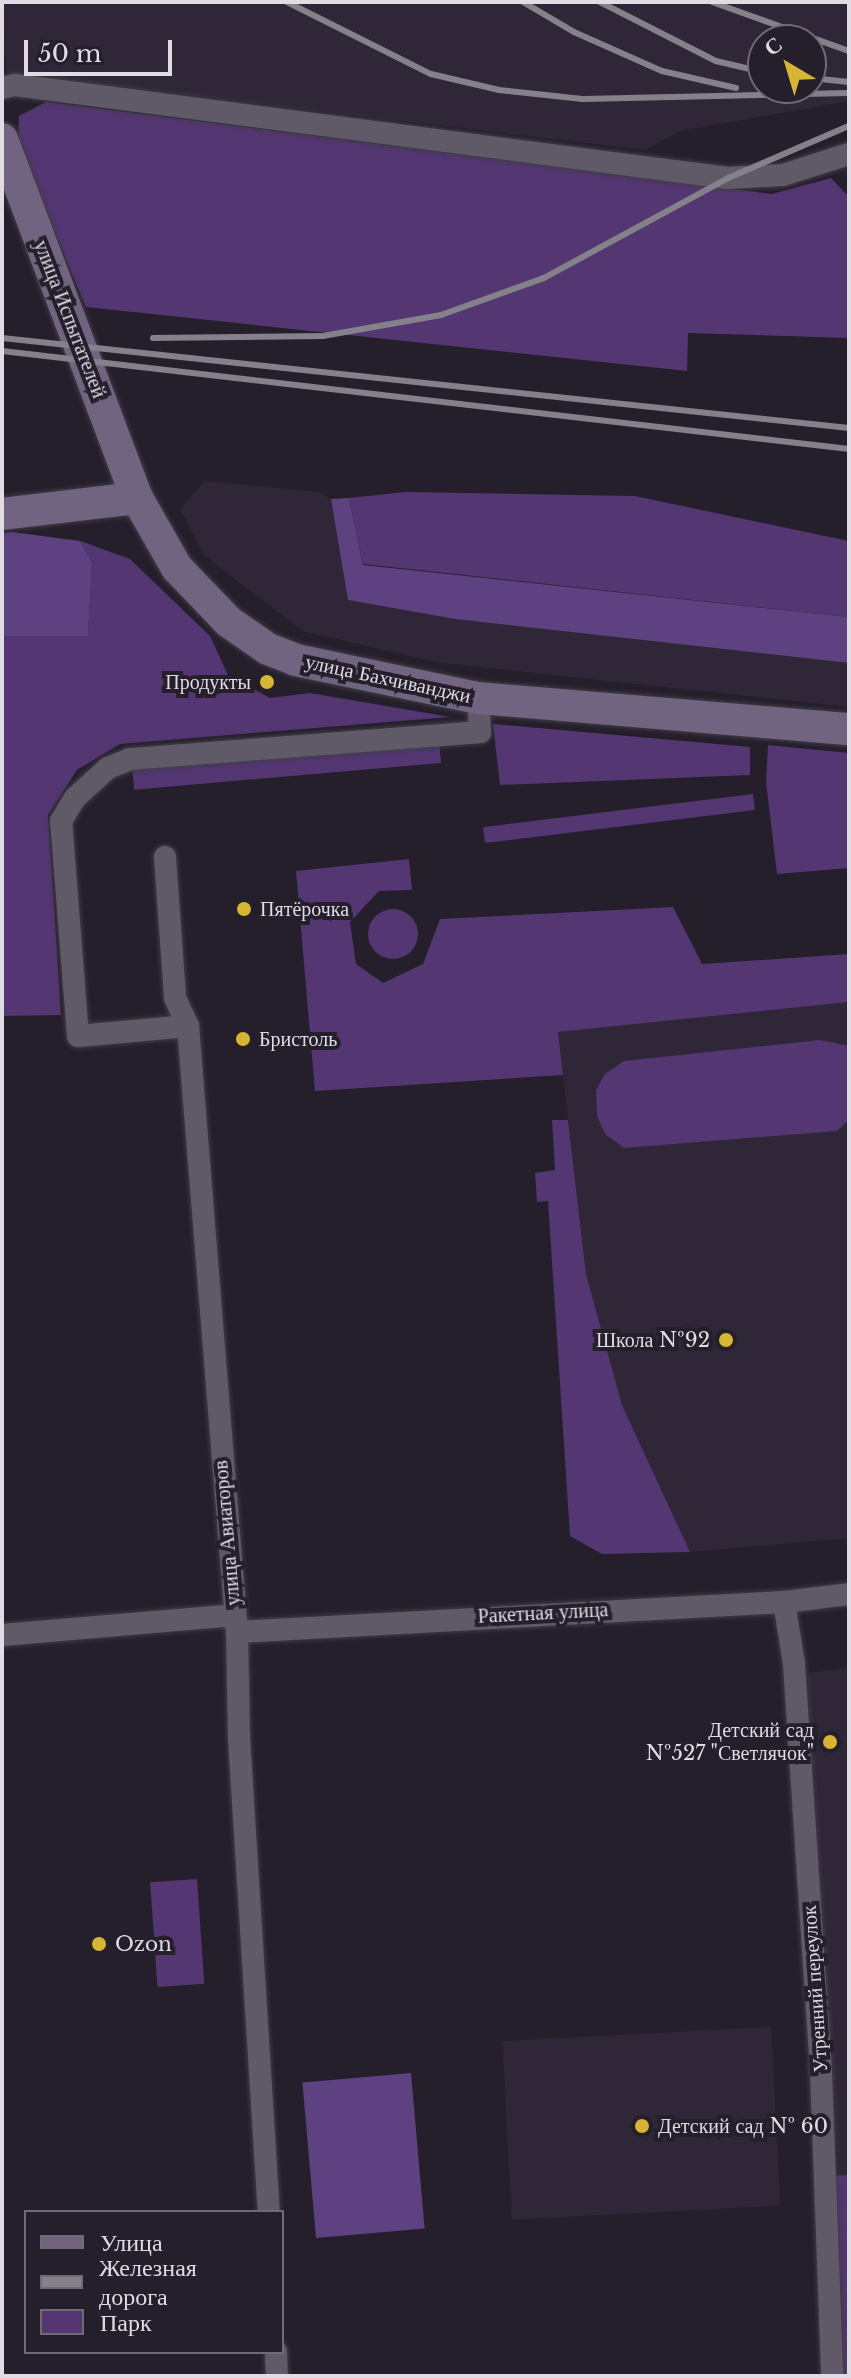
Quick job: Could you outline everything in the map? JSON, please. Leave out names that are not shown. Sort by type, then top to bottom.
[{"type":"main road","name":"улица Испытателей","points":[[2,139],[137,498]]},
{"type":"main road","points":[[2,514],[137,498]]},
{"type":"main road","name":"улица Бахчиванджи","points":[[137,498],[177,568],[202,597],[268,649],[296,660],[478,698],[849,729]]},
{"type":"street","points":[[2,88],[15,85],[728,178],[783,175],[849,154]]},
{"type":"street","points":[[188,1026],[78,1036],[61,821],[75,798],[108,768],[130,759],[480,732],[478,698]]},
{"type":"street","name":"улица Авиаторов","points":[[165,857],[175,998],[188,1026],[236,1624],[269,2210]]},
{"type":"street","name":"Ракетная улица","points":[[2,1635],[784,1602],[849,1594]]},
{"type":"street","name":"Утренний переулок","points":[[784,1602],[794,1664],[821,2071],[832,2376]]},
{"type":"street","points":[[276,2354],[277,2376]]},
{"type":"shaded area","points":[[2,2],[849,2],[849,101],[680,131],[645,150],[6,73]]},
{"type":"shaded area","points":[[205,481],[319,492],[331,499],[348,600],[455,619],[849,663],[849,707],[435,662],[303,631],[204,555],[180,509]]},
{"type":"shaded area","points":[[349,498],[363,565],[849,617],[849,663],[455,619],[348,600],[331,499]]},
{"type":"shaded area","points":[[2,533],[80,541],[92,563],[88,636],[2,636]]},
{"type":"shaded area","name":"Школа №92","points":[[849,1002],[849,1538],[690,1552],[622,1405],[586,1275],[558,1032]]},
{"type":"shaded area","points":[[849,1668],[849,2175],[839,2176],[807,1673]]},
{"type":"shaded area","name":"Детский сад № 60","points":[[771,2027],[780,2206],[512,2220],[502,2041]]},
{"type":"shaded area","points":[[411,2073],[425,2228],[316,2238],[302,2082]]},
{"type":"green space","points":[[46,102],[772,194],[831,178],[849,197],[849,338],[688,333],[687,371],[86,307],[18,144],[19,116]]},
{"type":"green space","points":[[405,492],[635,496],[849,541],[849,617],[363,564],[349,498]]},
{"type":"green space","points":[[80,541],[130,559],[210,636],[228,675],[270,698],[310,693],[450,717],[120,744],[77,770],[48,815],[61,1015],[2,1016],[2,636],[88,636],[92,563]]},
{"type":"green space","points":[[493,724],[750,747],[750,775],[500,785]]},
{"type":"green space","points":[[439,739],[441,763],[134,790],[132,766]]},
{"type":"green space","points":[[768,745],[849,753],[849,868],[777,874],[766,782]]},
{"type":"green space","points":[[753,794],[755,810],[485,843],[483,827]]},
{"type":"green space","points":[[409,859],[412,890],[379,891],[350,922],[356,964],[383,983],[423,964],[440,919],[673,907],[702,964],[849,954],[849,1002],[558,1032],[563,1075],[315,1091],[296,871]]},
{"type":"green space","points":[[393,909],[410,917],[418,934],[410,951],[393,959],[376,951],[368,934],[376,917]]},
{"type":"green space","points":[[820,1040],[849,1046],[849,1120],[837,1131],[624,1148],[605,1134],[597,1116],[596,1090],[605,1074],[624,1061]]},
{"type":"green space","points":[[552,1120],[568,1120],[586,1274],[622,1405],[690,1552],[602,1554],[570,1536],[548,1201],[537,1202],[535,1173],[555,1170]]},
{"type":"green space","points":[[197,1879],[204,1984],[157,1987],[150,1882]]},
{"type":"green space","points":[[849,2175],[849,2376],[833,2376],[824,2176]]},
{"type":"railway","points":[[287,2],[431,74],[499,90],[583,99],[849,93]]},
{"type":"railway","points":[[523,2],[574,32],[662,71],[736,88]]},
{"type":"railway","points":[[600,2],[716,61],[747,68]]},
{"type":"railway","points":[[712,2],[849,51]]},
{"type":"railway","points":[[827,80],[849,82]]},
{"type":"railway","points":[[153,338],[323,336],[441,315],[544,278],[728,178],[849,126]]},
{"type":"railway","points":[[2,338],[849,428]]},
{"type":"railway","points":[[2,351],[849,449]]},
{"type":"place","name":"Продукты","points":[[267,682]]},
{"type":"place","name":"Пятёрочка","points":[[244,909]]},
{"type":"place","name":"Бристоль","points":[[243,1039]]},
{"type":"place","name":"Школа №92","points":[[726,1340]]},
{"type":"place","name":"Детский сад №527 \"Светлячок\"","points":[[830,1742]]},
{"type":"place","name":"Ozon","points":[[99,1944]]},
{"type":"place","name":"Детский сад № 60","points":[[642,2126]]}]
